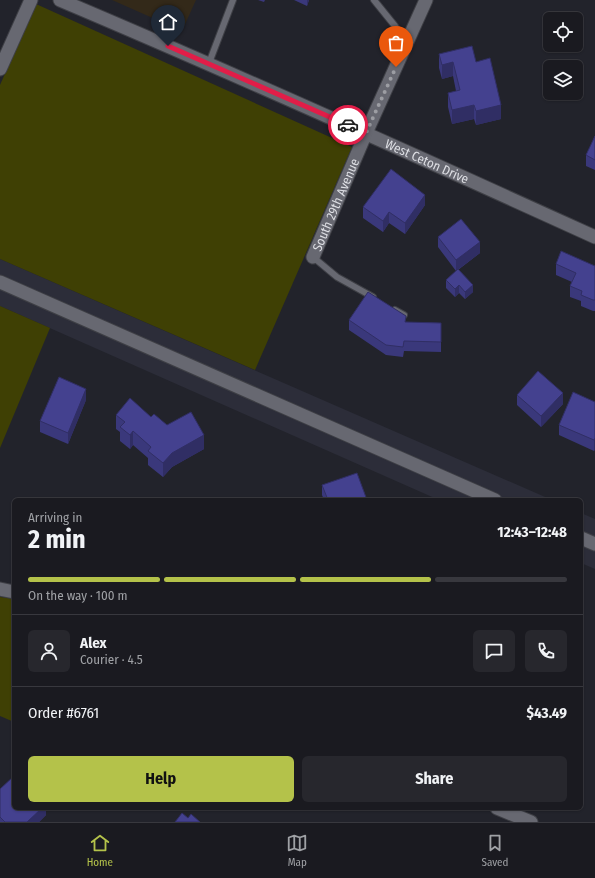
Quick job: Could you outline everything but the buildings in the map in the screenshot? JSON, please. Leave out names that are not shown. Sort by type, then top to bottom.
[{"type":"street","points":[[0,69],[31,0]]},
{"type":"street","name":"West Ceton Drive","points":[[60,0],[209,63],[595,237]]},
{"type":"street","name":"South 29th Avenue","points":[[313,257],[366,133],[426,0]]},
{"type":"street","points":[[0,282],[490,498]]},
{"type":"street","points":[[583,539],[595,544]]},
{"type":"street","points":[[0,589],[12,592]]},
{"type":"street","points":[[502,810],[530,822]]},
{"type":"lane","points":[[209,63],[233,0]]},
{"type":"lane","points":[[374,0],[395,26],[406,44]]},
{"type":"lane","points":[[313,257],[337,277],[377,300]]},
{"type":"lane","points":[[391,308],[404,315]]},
{"type":"shaded area","points":[[112,0],[196,0],[182,31]]},
{"type":"shaded area","points":[[36,4],[352,147],[255,370],[0,259],[0,85]]},
{"type":"shaded area","points":[[0,259],[547,498],[434,498],[0,306]]},
{"type":"shaded area","points":[[0,306],[50,328],[0,448]]},
{"type":"shaded area","points":[[583,514],[595,519],[595,569],[583,564]]},
{"type":"shaded area","points":[[0,597],[12,599],[12,721],[0,716]]},
{"type":"way so far","points":[[348,125],[366,133],[396,67]]},
{"type":"route","points":[[168,46],[348,125]]}]
